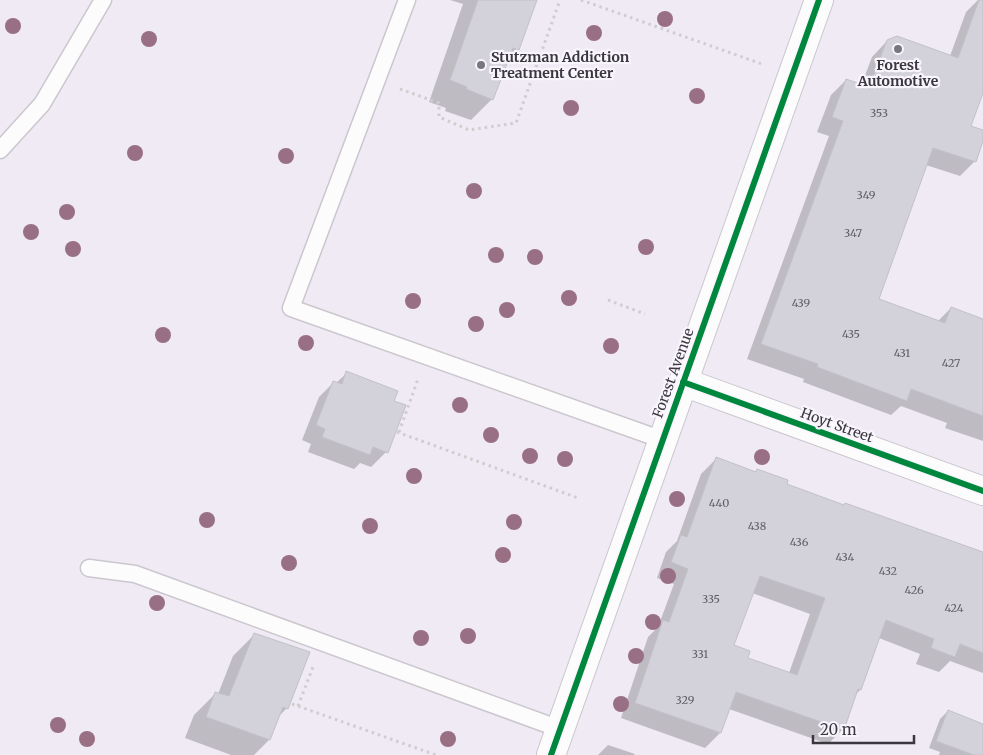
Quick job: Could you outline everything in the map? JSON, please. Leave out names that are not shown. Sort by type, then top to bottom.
[{"type":"street","name":"Forest Avenue","points":[[551,755],[819,0]]},
{"type":"street","name":"Hoyt Street","points":[[683,382],[983,491]]},
{"type":"lane","points":[[0,150],[42,104],[104,0]]},
{"type":"lane","points":[[407,0],[291,308],[663,440]]},
{"type":"lane","points":[[88,568],[134,574],[560,729]]},
{"type":"path","points":[[395,87],[439,103],[438,117],[469,130],[516,122],[560,0]]},
{"type":"path","points":[[582,0],[730,54],[766,65]]},
{"type":"path","points":[[608,300],[646,314]]},
{"type":"path","points":[[420,372],[398,432],[578,498]]},
{"type":"path","points":[[298,706],[315,660]]},
{"type":"path","points":[[292,704],[436,755]]},
{"type":"building","name":"Stutzman Addiction Treatment Center","points":[[478,0],[537,0],[519,50],[513,48],[493,100],[450,80]]},
{"type":"building","points":[[979,0],[983,0],[983,93],[971,126],[983,130],[983,141],[976,162],[933,148],[879,299],[945,323],[951,307],[983,319],[983,416],[911,389],[907,401],[817,367],[818,364],[761,344],[843,121],[832,117],[846,79],[869,87],[887,40],[897,36],[958,58]]},
{"type":"building","points":[[346,371],[398,391],[394,401],[406,405],[388,453],[373,447],[370,455],[322,437],[325,429],[316,425],[333,381],[342,384]]},
{"type":"building","points":[[716,457],[756,472],[757,469],[788,480],[787,484],[983,552],[983,653],[960,644],[955,657],[931,648],[934,639],[886,620],[861,690],[858,689],[844,730],[736,692],[721,733],[635,703],[663,620],[669,622],[688,569],[671,562],[681,535],[687,537]],"holes":[[[760,576],[825,598],[797,675],[748,658],[750,651],[734,645]]]},
{"type":"building","points":[[254,633],[310,652],[288,709],[283,707],[270,740],[206,717],[215,692],[229,696]]},
{"type":"building","points":[[948,710],[983,724],[983,755],[974,755],[936,741]]},
{"type":"cycle path","points":[[551,755],[819,0]]},
{"type":"cycle path","points":[[683,382],[983,491]]},
{"type":"place","name":"Forest Automotive","points":[[898,49]]},
{"type":"place","name":"Stutzman Addiction Treatment Center","points":[[481,65]]}]
